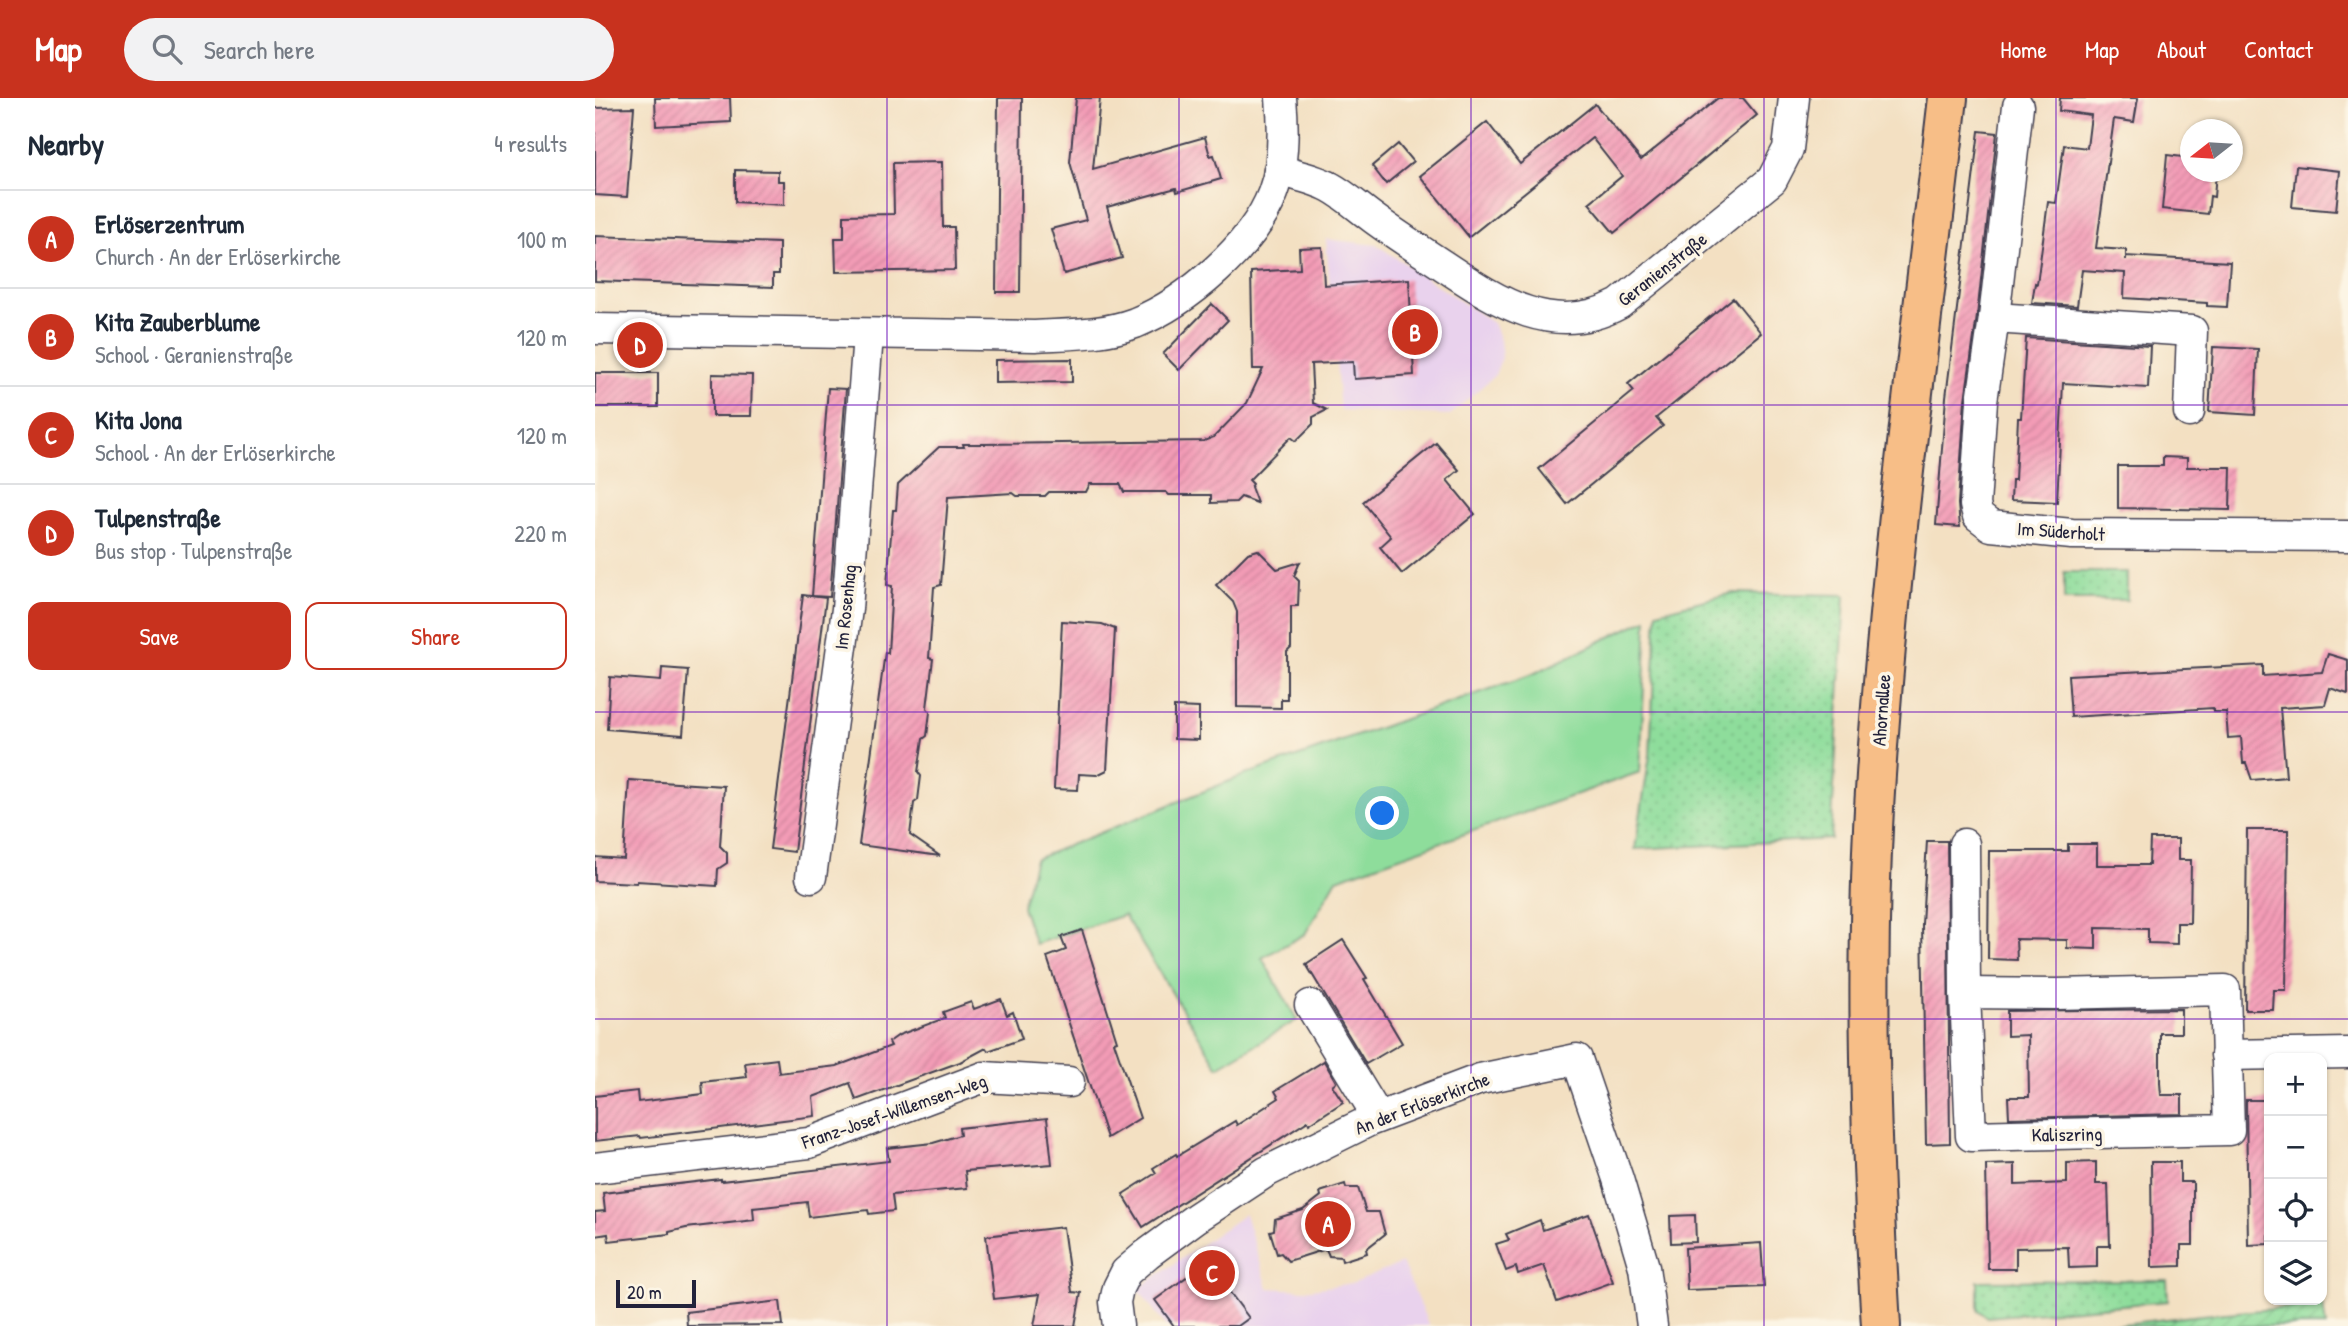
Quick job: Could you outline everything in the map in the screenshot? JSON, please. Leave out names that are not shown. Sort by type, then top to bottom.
[{"type":"main road","name":"Ahornallee","points":[[1881,1326],[1873,1196],[1870,1064],[1876,778],[1891,586],[1948,98]]},
{"type":"street","points":[[595,329],[868,335],[1070,335],[1136,323],[1171,304],[1213,273],[1246,239],[1262,216],[1273,193],[1279,170],[1283,143],[1282,98]]},
{"type":"street","name":"Geranienstraße","points":[[1279,170],[1329,186],[1492,297],[1536,315],[1554,318],[1593,316],[1619,304],[1772,180],[1788,149],[1794,98]]},
{"type":"street","name":"Im Süderholt","points":[[2018,106],[1982,401],[1975,505],[1978,516],[1991,526],[2072,534],[2348,537]]},
{"type":"street","points":[[1994,318],[2192,331],[2189,412]]},
{"type":"street","name":"Im Rosenhag","points":[[811,877],[847,609],[868,335]]},
{"type":"street","name":"Kaliszring","points":[[1964,844],[1965,993],[1971,1136],[2229,1130],[2225,990],[1965,993]]},
{"type":"street","points":[[1310,1005],[1378,1117]]},
{"type":"street","points":[[2226,1055],[2348,1053]]},
{"type":"street","name":"An der Erlöserkirche","points":[[1118,1326],[1115,1302],[1126,1272],[1147,1254],[1266,1172],[1378,1117],[1480,1079],[1577,1059],[1618,1178],[1644,1267],[1653,1326]]},
{"type":"street","name":"Franz-Josef-Willemsen-Weg","points":[[595,1168],[809,1143],[984,1077],[1069,1082]]},
{"type":"shaded area","points":[[1326,239],[1377,245],[1493,323],[1500,340],[1502,357],[1495,375],[1450,415],[1340,410]]},
{"type":"shaded area","points":[[1245,1214],[1268,1288],[1304,1290],[1354,1283],[1402,1263],[1429,1326],[1166,1326],[1138,1289]]},
{"type":"green space","points":[[2064,572],[2127,572],[2127,600],[2064,600]]},
{"type":"green space","points":[[1733,593],[1845,595],[1831,839],[1635,849],[1650,755],[1657,612]]},
{"type":"green space","points":[[1647,619],[1640,772],[1337,879],[1305,934],[1262,958],[1297,1020],[1218,1067],[1124,915],[1035,944],[1022,907],[1035,859],[1242,776],[1533,674]]},
{"type":"green space","points":[[2167,1280],[2168,1301],[1987,1317],[1978,1310],[1978,1281]]},
{"type":"green space","points":[[2323,1305],[2326,1326],[2104,1326]]},
{"type":"building","points":[[655,98],[730,98],[731,122],[656,126]]},
{"type":"building","points":[[998,98],[1022,98],[1020,292],[996,292]]},
{"type":"building","points":[[1076,98],[1100,98],[1093,169],[1205,137],[1221,179],[1177,192],[1176,188],[1107,207],[1122,258],[1064,274],[1051,229],[1086,220],[1070,162]]},
{"type":"building","points":[[1718,98],[1743,98],[1757,115],[1614,233],[1589,203],[1622,176],[1592,138],[1469,237],[1420,176],[1487,122],[1520,164],[1595,104],[1641,160]]},
{"type":"building","points":[[2060,98],[2138,98],[2134,122],[2114,119],[2096,248],[2126,250],[2126,256],[2230,262],[2227,307],[2207,306],[2207,303],[2124,298],[2125,273],[2082,270],[2077,306],[2032,303],[2048,202],[2056,203],[2064,145],[2087,148],[2091,115],[2059,111]]},
{"type":"building","points":[[634,107],[627,197],[595,195],[595,108]]},
{"type":"building","points":[[1979,131],[1997,133],[1965,400],[1958,504],[1960,527],[1936,525],[1946,397]]},
{"type":"building","points":[[1398,144],[1413,162],[1386,184],[1372,166]]},
{"type":"building","points":[[2167,155],[2180,157],[2180,182],[2215,182],[2214,197],[2210,196],[2208,214],[2162,209]]},
{"type":"building","points":[[942,162],[943,227],[954,227],[955,270],[836,272],[835,238],[844,238],[844,215],[894,214],[893,163]]},
{"type":"building","points":[[2296,166],[2340,171],[2336,211],[2292,207]]},
{"type":"building","points":[[735,170],[778,171],[778,181],[784,181],[784,205],[735,202]]},
{"type":"building","points":[[595,236],[779,243],[779,274],[773,274],[773,287],[595,281]]},
{"type":"building","points":[[1322,247],[1324,285],[1409,279],[1414,375],[1354,379],[1353,362],[1311,364],[1313,403],[1327,410],[1313,417],[1313,424],[1296,441],[1291,437],[1249,480],[1253,484],[1251,487],[1257,503],[1241,497],[1236,502],[1211,503],[1211,495],[1124,492],[1120,484],[1090,484],[1086,492],[1049,492],[1045,496],[1017,496],[1013,493],[948,497],[941,585],[934,587],[929,658],[933,659],[927,708],[930,712],[927,736],[923,739],[918,772],[921,776],[918,800],[914,803],[910,835],[940,856],[859,845],[885,652],[888,653],[892,586],[887,585],[893,510],[896,510],[898,485],[939,447],[964,447],[963,444],[1204,441],[1214,437],[1247,403],[1263,369],[1253,369],[1251,272],[1300,269],[1299,248]]},
{"type":"building","points":[[1733,298],[1761,333],[1656,418],[1663,426],[1567,504],[1539,469],[1634,391],[1628,384]]},
{"type":"building","points":[[1212,304],[1228,320],[1179,370],[1163,354]]},
{"type":"building","points":[[2026,338],[2150,346],[2148,388],[2063,383],[2057,502],[2011,500],[2012,480],[2015,480],[2018,418],[2021,418]]},
{"type":"building","points":[[2213,347],[2258,349],[2255,415],[2209,412]]},
{"type":"building","points":[[1072,359],[1072,382],[995,383],[995,360]]},
{"type":"building","points":[[595,373],[658,373],[658,407],[595,407]]},
{"type":"building","points":[[712,374],[752,375],[751,416],[712,416]]},
{"type":"building","points":[[828,388],[846,389],[830,597],[812,596]]},
{"type":"building","points":[[1436,443],[1459,470],[1447,480],[1475,514],[1402,574],[1380,547],[1391,537],[1363,502]]},
{"type":"building","points":[[2163,457],[2187,458],[2187,467],[2231,467],[2230,510],[2118,508],[2118,466],[2163,466]]},
{"type":"building","points":[[1258,550],[1277,569],[1300,562],[1294,576],[1299,581],[1298,606],[1291,606],[1287,699],[1281,699],[1281,708],[1237,707],[1237,612],[1233,602],[1216,585],[1248,553]]},
{"type":"building","points":[[803,595],[826,598],[794,852],[770,849]]},
{"type":"building","points":[[1062,621],[1102,624],[1115,629],[1107,770],[1097,775],[1079,774],[1078,790],[1054,789]]},
{"type":"building","points":[[2328,654],[2348,660],[2348,694],[2330,688],[2325,705],[2280,708],[2286,777],[2252,780],[2246,763],[2243,763],[2241,737],[2228,738],[2226,712],[2214,712],[2213,708],[2071,717],[2068,675],[2263,665],[2263,676],[2322,672]]},
{"type":"building","points":[[662,668],[688,670],[683,735],[607,729],[610,677],[661,681]]},
{"type":"building","points":[[1174,707],[1199,708],[1199,740],[1174,739]]},
{"type":"building","points":[[629,780],[724,786],[720,846],[727,853],[727,863],[718,869],[717,886],[595,881],[595,857],[624,859]]},
{"type":"building","points":[[2247,830],[2288,830],[2286,990],[2274,990],[2273,1010],[2245,1010]]},
{"type":"building","points":[[2150,839],[2178,839],[2178,860],[2191,860],[2190,923],[2177,923],[2177,944],[2148,943],[2148,929],[2096,928],[2096,949],[2067,948],[2067,940],[2016,939],[2017,960],[1988,959],[1989,851],[2068,851],[2068,844],[2097,844],[2097,865],[2149,865]]},
{"type":"building","points":[[1927,841],[1947,841],[1950,1143],[1926,1144],[1922,924]]},
{"type":"building","points":[[1082,930],[1117,1041],[1114,1042],[1140,1118],[1107,1138],[1047,957],[1066,950],[1061,937]]},
{"type":"building","points":[[1343,940],[1402,1043],[1366,1064],[1306,964]]},
{"type":"building","points":[[1001,999],[1007,1015],[1013,1012],[1022,1039],[988,1051],[986,1048],[960,1062],[856,1100],[850,1083],[813,1097],[815,1116],[641,1138],[595,1141],[595,1096],[637,1091],[638,1102],[703,1094],[702,1082],[747,1077],[745,1063],[777,1059],[779,1073],[837,1066],[891,1046],[889,1042],[899,1035],[945,1018],[943,1012],[971,1002],[974,1009]]},
{"type":"building","points":[[2181,1009],[2181,1033],[2160,1033],[2160,1083],[2161,1095],[2182,1095],[2182,1114],[2009,1118],[2008,1097],[2029,1097],[2028,1035],[2007,1036],[2007,1011]]},
{"type":"building","points":[[1324,1061],[1336,1082],[1332,1085],[1343,1102],[1309,1124],[1308,1121],[1143,1227],[1123,1194],[1156,1173],[1153,1168],[1235,1121],[1237,1125],[1279,1098],[1275,1091]]},
{"type":"building","points":[[2246,1100],[2264,1100],[2264,1244],[2248,1245]]},
{"type":"building","points":[[1047,1118],[1052,1164],[965,1171],[967,1188],[892,1195],[894,1211],[869,1214],[868,1210],[809,1217],[807,1202],[753,1208],[754,1220],[686,1228],[669,1234],[609,1241],[608,1234],[595,1236],[595,1212],[605,1211],[603,1193],[889,1161],[887,1148],[933,1143],[960,1135],[959,1128]]},
{"type":"building","points":[[2096,1162],[2096,1184],[2108,1184],[2110,1246],[2097,1246],[2097,1267],[2069,1268],[2068,1247],[2016,1248],[2016,1269],[1988,1269],[1986,1165],[2015,1164],[2015,1185],[2067,1183],[2067,1163]]},
{"type":"building","points":[[2151,1162],[2180,1162],[2180,1182],[2193,1182],[2193,1245],[2181,1245],[2181,1266],[2152,1267]]},
{"type":"building","points":[[1345,1184],[1346,1188],[1358,1188],[1366,1212],[1379,1212],[1385,1234],[1366,1249],[1367,1253],[1342,1261],[1341,1257],[1329,1256],[1326,1249],[1288,1261],[1281,1253],[1277,1254],[1270,1231],[1274,1230],[1275,1219],[1303,1210],[1321,1196],[1320,1192]]},
{"type":"building","points":[[1589,1214],[1613,1282],[1557,1302],[1544,1265],[1518,1274],[1516,1267],[1506,1271],[1496,1244],[1509,1240],[1506,1234],[1540,1220],[1543,1230]]},
{"type":"building","points":[[1695,1215],[1696,1242],[1671,1243],[1670,1216]]},
{"type":"building","points":[[1063,1227],[1072,1292],[1081,1293],[1075,1326],[1034,1326],[1040,1294],[994,1299],[986,1236]]},
{"type":"building","points":[[1761,1243],[1764,1287],[1687,1290],[1685,1248]]},
{"type":"building","points":[[1207,1262],[1249,1318],[1238,1326],[1174,1326],[1155,1300]]},
{"type":"building","points":[[780,1301],[783,1325],[687,1326],[686,1312]]},
{"type":"place","name":"Kita Zauberblume","points":[[1415,332]]},
{"type":"place","name":"Tulpenstraße","points":[[640,345]]},
{"type":"place","name":"Erlöserzentrum","points":[[1328,1224]]},
{"type":"place","name":"Kita Jona","points":[[1212,1273]]}]
